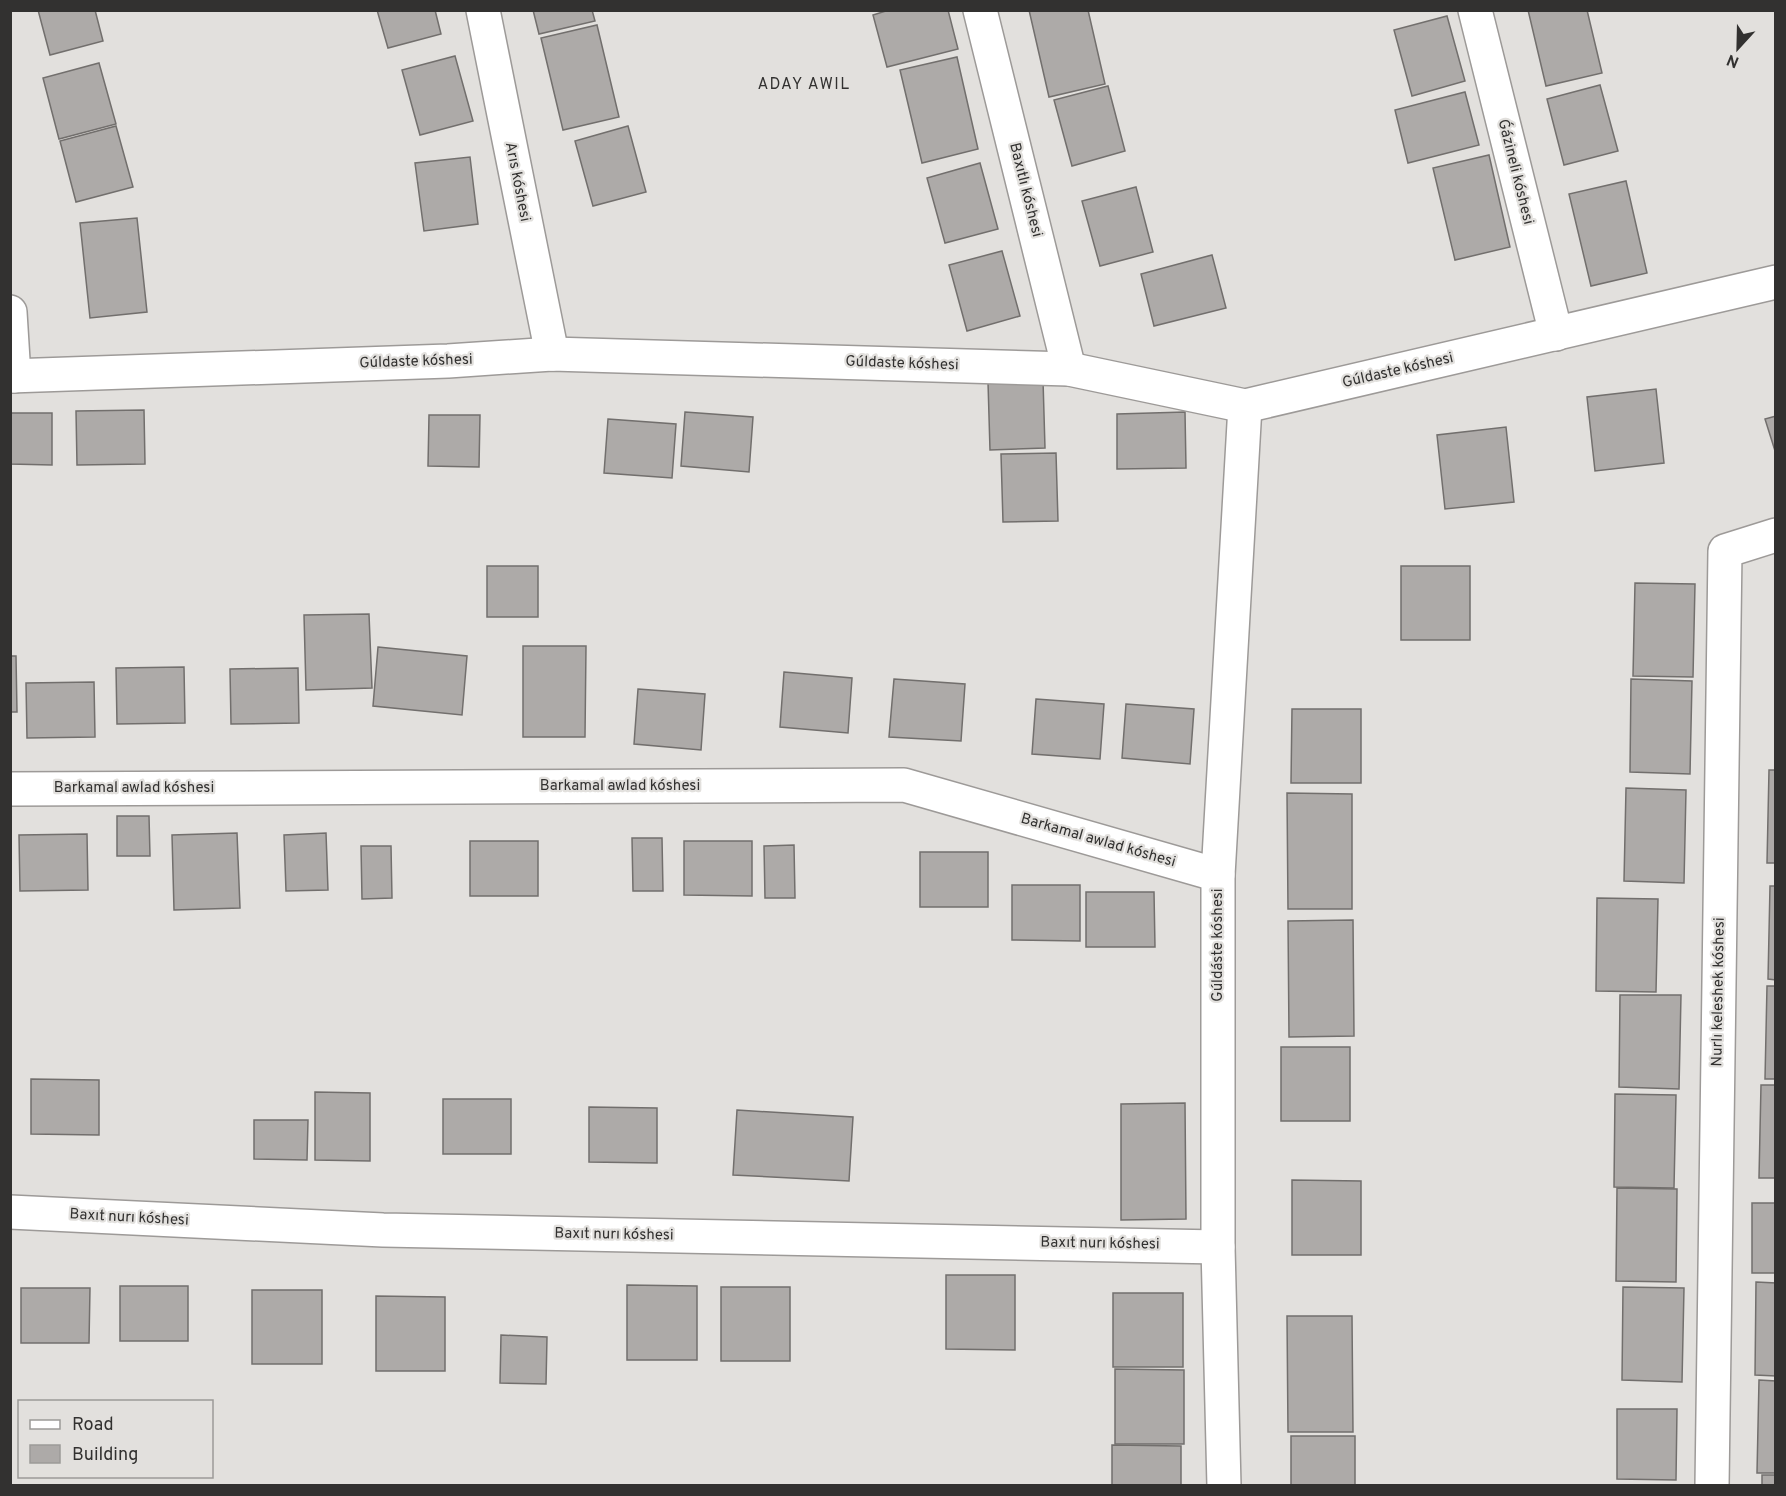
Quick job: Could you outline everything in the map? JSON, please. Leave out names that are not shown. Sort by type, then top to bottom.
[{"type":"street","name":"Arıs kóshesi","points":[[483,10],[552,354]]},
{"type":"street","name":"Baxıtlı kóshesi","points":[[980,10],[1069,369]]},
{"type":"street","name":"Ǵázineli kóshesi","points":[[1475,10],[1556,334]]},
{"type":"street","name":"Gúldaste kóshesi","points":[[12,376],[448,361],[552,354],[1069,369],[1245,406],[1776,282]]},
{"type":"street","points":[[10,312],[12,376]]},
{"type":"street","name":"Gúldáste kóshesi","points":[[1224,1485],[1218,1247],[1218,875],[1245,406]]},
{"type":"street","name":"Nurlı keleshek kóshesi","points":[[1712,1485],[1725,551],[1776,535]]},
{"type":"street","name":"Barkamal awlad kóshesi","points":[[10,789],[904,785],[1218,875]]},
{"type":"street","name":"Baxıt nurı kóshesi","points":[[10,1212],[383,1230],[1218,1247]]},
{"type":"building","points":[[38,10],[95,10],[103,41],[50,55]]},
{"type":"building","points":[[377,10],[435,10],[441,34],[388,48]]},
{"type":"building","points":[[533,10],[592,10],[595,21],[539,34]]},
{"type":"building","points":[[889,10],[948,10],[958,49],[887,67],[873,15]]},
{"type":"building","points":[[1029,10],[1088,10],[1105,84],[1049,97]]},
{"type":"building","points":[[1528,10],[1587,10],[1602,73],[1546,86]]},
{"type":"building","points":[[1447,16],[1465,81],[1412,96],[1394,30]]},
{"type":"building","points":[[597,25],[619,117],[563,130],[541,38]]},
{"type":"building","points":[[455,56],[473,121],[420,135],[402,70]]},
{"type":"building","points":[[957,57],[978,149],[922,163],[900,70]]},
{"type":"building","points":[[99,63],[116,124],[59,139],[43,78]]},
{"type":"building","points":[[1600,85],[1618,151],[1564,165],[1547,99]]},
{"type":"building","points":[[1108,86],[1125,151],[1072,166],[1054,100]]},
{"type":"building","points":[[1465,92],[1479,145],[1408,163],[1395,110]]},
{"type":"building","points":[[116,126],[133,187],[76,202],[60,141]]},
{"type":"building","points":[[628,126],[646,192],[593,206],[575,141]]},
{"type":"building","points":[[1489,155],[1510,247],[1455,260],[1433,168]]},
{"type":"building","points":[[470,157],[478,224],[424,231],[415,163]]},
{"type":"building","points":[[980,163],[998,229],[945,243],[927,178]]},
{"type":"building","points":[[1626,181],[1647,273],[1591,286],[1569,194]]},
{"type":"building","points":[[1136,187],[1153,252],[1100,266],[1082,201]]},
{"type":"building","points":[[137,218],[147,312],[90,318],[80,223]]},
{"type":"building","points":[[1002,251],[1020,316],[967,331],[949,265]]},
{"type":"building","points":[[1212,255],[1226,308],[1154,326],[1141,274]]},
{"type":"building","points":[[1043,380],[1045,448],[990,450],[988,382]]},
{"type":"building","points":[[1656,389],[1664,463],[1595,471],[1587,397]]},
{"type":"building","points":[[144,410],[145,464],[77,465],[76,411]]},
{"type":"building","points":[[685,412],[753,417],[749,472],[681,466]]},
{"type":"building","points":[[1185,412],[1186,468],[1117,469],[1117,414]]},
{"type":"building","points":[[10,413],[52,413],[52,465],[10,464]]},
{"type":"building","points":[[429,415],[480,415],[479,467],[428,466]]},
{"type":"building","points":[[1776,416],[1776,454],[1765,419]]},
{"type":"building","points":[[608,419],[676,424],[672,478],[604,473]]},
{"type":"building","points":[[1506,427],[1514,502],[1445,509],[1437,435]]},
{"type":"building","points":[[1056,453],[1058,521],[1003,522],[1001,454]]},
{"type":"building","points":[[487,566],[538,566],[538,617],[487,617]]},
{"type":"building","points":[[1401,566],[1470,566],[1470,640],[1401,640]]},
{"type":"building","points":[[1635,583],[1695,584],[1693,677],[1633,676]]},
{"type":"building","points":[[369,614],[372,688],[306,690],[304,615]]},
{"type":"building","points":[[523,646],[586,646],[585,737],[523,737]]},
{"type":"building","points":[[378,647],[467,656],[462,715],[373,706]]},
{"type":"building","points":[[10,656],[16,656],[17,712],[10,712]]},
{"type":"building","points":[[184,667],[185,723],[117,724],[116,668]]},
{"type":"building","points":[[298,668],[299,723],[231,724],[230,669]]},
{"type":"building","points":[[784,672],[852,678],[848,733],[780,727]]},
{"type":"building","points":[[894,679],[965,684],[961,741],[889,737]]},
{"type":"building","points":[[1631,679],[1692,681],[1690,774],[1630,772]]},
{"type":"building","points":[[94,682],[95,737],[27,738],[26,683]]},
{"type":"building","points":[[638,689],[705,694],[701,750],[634,744]]},
{"type":"building","points":[[1036,699],[1104,704],[1100,759],[1032,754]]},
{"type":"building","points":[[1126,704],[1194,709],[1190,764],[1122,758]]},
{"type":"building","points":[[1292,709],[1361,709],[1361,783],[1291,783]]},
{"type":"building","points":[[1769,770],[1776,770],[1776,863],[1767,863]]},
{"type":"building","points":[[1626,788],[1686,790],[1684,883],[1624,881]]},
{"type":"building","points":[[1287,793],[1352,794],[1352,909],[1288,909]]},
{"type":"building","points":[[117,816],[149,816],[150,856],[117,856]]},
{"type":"building","points":[[237,833],[240,908],[174,910],[172,835]]},
{"type":"building","points":[[326,833],[328,890],[286,891],[284,835]]},
{"type":"building","points":[[87,834],[88,890],[20,891],[19,835]]},
{"type":"building","points":[[632,838],[662,838],[663,891],[633,891]]},
{"type":"building","points":[[470,841],[538,841],[538,896],[470,896]]},
{"type":"building","points":[[684,841],[752,841],[752,896],[684,895]]},
{"type":"building","points":[[794,845],[795,898],[765,898],[764,846]]},
{"type":"building","points":[[361,846],[391,846],[392,898],[362,899]]},
{"type":"building","points":[[920,852],[988,852],[988,907],[920,907]]},
{"type":"building","points":[[1012,885],[1080,885],[1080,941],[1012,940]]},
{"type":"building","points":[[1770,886],[1776,886],[1776,980],[1768,979]]},
{"type":"building","points":[[1086,892],[1154,892],[1155,947],[1086,947]]},
{"type":"building","points":[[1597,898],[1658,899],[1656,992],[1596,991]]},
{"type":"building","points":[[1353,920],[1354,1036],[1289,1037],[1288,921]]},
{"type":"building","points":[[1767,986],[1776,986],[1776,1079],[1765,1079]]},
{"type":"building","points":[[1620,995],[1681,995],[1679,1089],[1619,1087]]},
{"type":"building","points":[[1281,1047],[1350,1047],[1350,1121],[1281,1121]]},
{"type":"building","points":[[31,1079],[99,1080],[99,1135],[31,1134]]},
{"type":"building","points":[[1761,1085],[1776,1085],[1776,1178],[1759,1178]]},
{"type":"building","points":[[315,1092],[370,1093],[370,1161],[315,1160]]},
{"type":"building","points":[[1615,1094],[1676,1095],[1674,1188],[1614,1187]]},
{"type":"building","points":[[443,1099],[511,1099],[511,1154],[443,1154]]},
{"type":"building","points":[[1185,1103],[1186,1219],[1121,1220],[1121,1104]]},
{"type":"building","points":[[589,1107],[657,1108],[657,1163],[589,1162]]},
{"type":"building","points":[[737,1110],[853,1117],[849,1181],[733,1175]]},
{"type":"building","points":[[254,1120],[308,1120],[307,1160],[254,1159]]},
{"type":"building","points":[[1292,1180],[1361,1181],[1361,1255],[1292,1255]]},
{"type":"building","points":[[1617,1188],[1677,1189],[1676,1282],[1616,1281]]},
{"type":"building","points":[[1752,1203],[1776,1203],[1776,1273],[1752,1273]]},
{"type":"building","points":[[946,1275],[1015,1275],[1015,1350],[946,1349]]},
{"type":"building","points":[[1756,1282],[1776,1283],[1776,1376],[1755,1375]]},
{"type":"building","points":[[627,1285],[697,1286],[697,1360],[627,1360]]},
{"type":"building","points":[[120,1286],[188,1286],[188,1341],[120,1341]]},
{"type":"building","points":[[721,1287],[790,1287],[790,1361],[721,1361]]},
{"type":"building","points":[[1623,1287],[1684,1288],[1682,1382],[1622,1380]]},
{"type":"building","points":[[21,1288],[90,1288],[89,1343],[21,1343]]},
{"type":"building","points":[[252,1290],[322,1290],[322,1364],[252,1364]]},
{"type":"building","points":[[1113,1293],[1183,1293],[1183,1367],[1113,1367]]},
{"type":"building","points":[[376,1296],[445,1297],[445,1371],[376,1371]]},
{"type":"building","points":[[1287,1316],[1352,1316],[1353,1432],[1288,1432]]},
{"type":"building","points":[[501,1335],[547,1337],[546,1384],[500,1383]]},
{"type":"building","points":[[1115,1369],[1184,1370],[1184,1444],[1115,1444]]},
{"type":"building","points":[[1759,1380],[1776,1381],[1776,1473],[1757,1473]]},
{"type":"building","points":[[1617,1409],[1677,1409],[1676,1480],[1617,1479]]},
{"type":"building","points":[[1291,1436],[1355,1436],[1355,1486],[1291,1486]]},
{"type":"building","points":[[1112,1445],[1181,1446],[1181,1486],[1112,1486]]},
{"type":"building","points":[[1762,1475],[1776,1475],[1776,1486],[1762,1486]]},
{"type":"district","name":"ADAY AWIL","points":[[804,85]]}]
